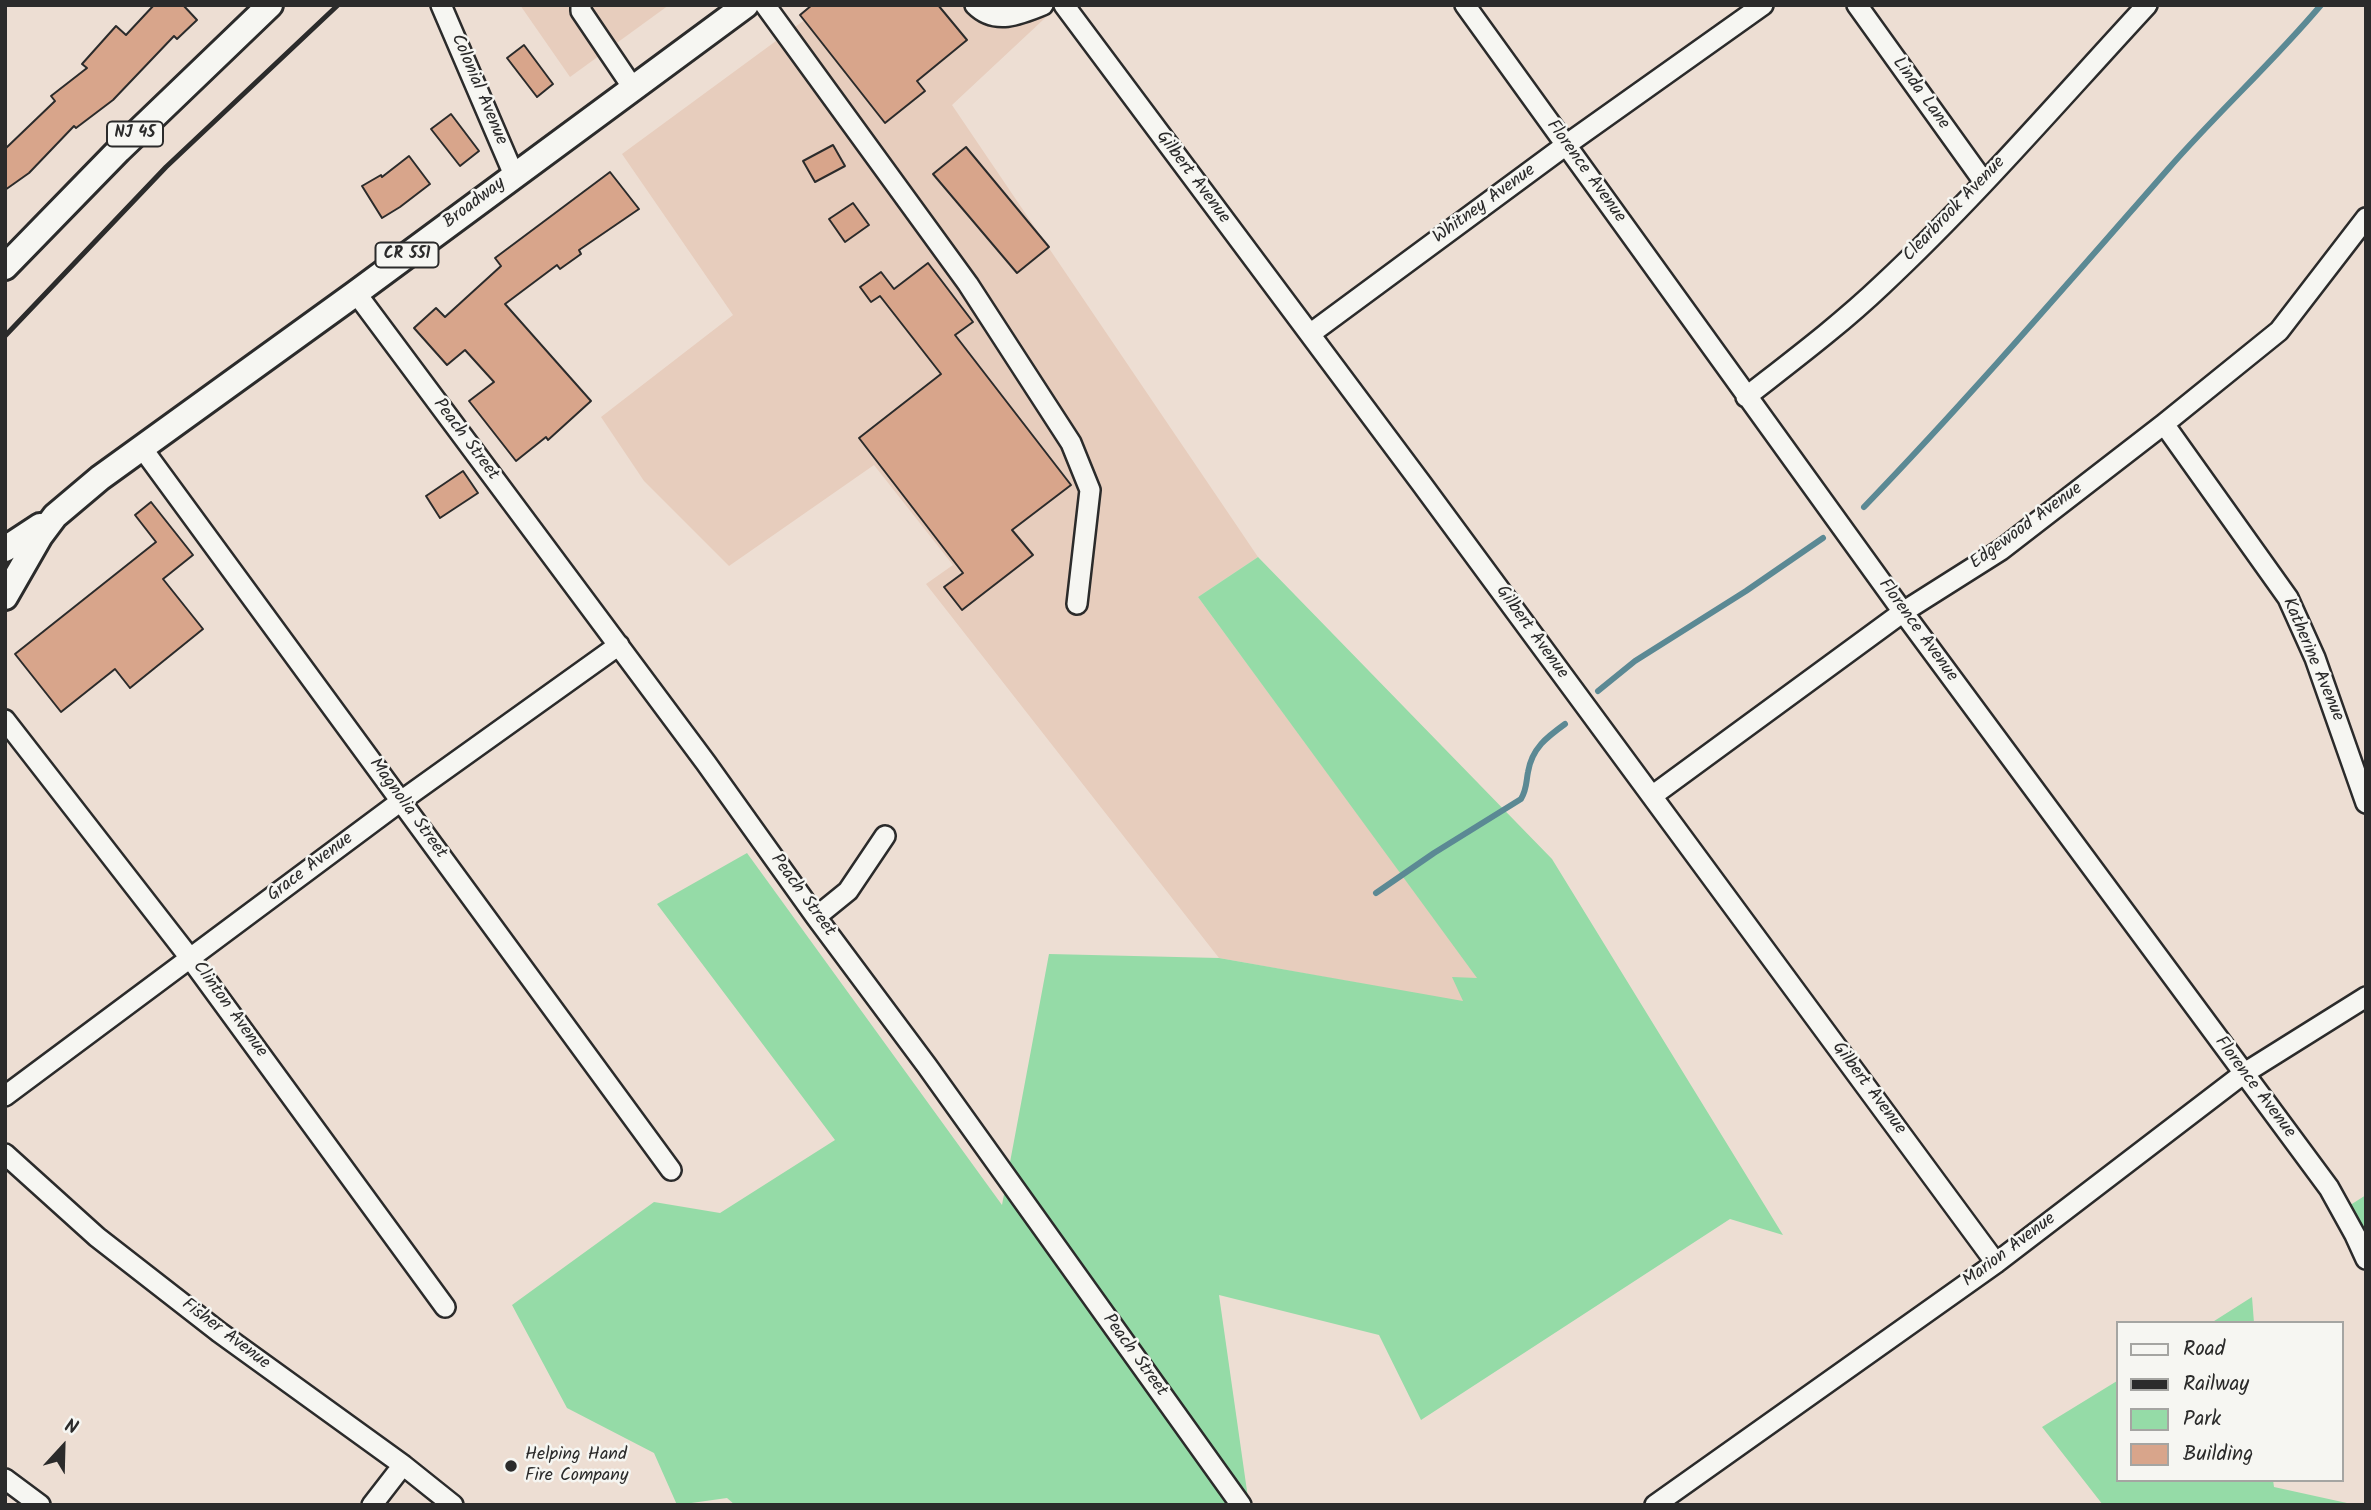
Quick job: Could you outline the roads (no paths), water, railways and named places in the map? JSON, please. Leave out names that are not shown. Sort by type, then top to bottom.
[{"type":"main road","name":"NJ 45","points":[[5,267],[119,150],[270,5]]},
{"type":"main road","name":"Broadway","points":[[5,549],[62,510],[100,478],[746,5]]},
{"type":"main road","name":"CR 551","points":[[6,595],[29,551],[62,510]]},
{"type":"street","name":"Colonial Avenue","points":[[441,5],[514,175]]},
{"type":"street","points":[[581,5],[580,11],[633,88]]},
{"type":"street","points":[[765,5],[968,284],[1071,443],[1090,490],[1077,604]]},
{"type":"street","points":[[975,5],[996,18],[1021,15],[1042,5]]},
{"type":"street","name":"Gilbert Avenue","points":[[1064,5],[1996,1263]]},
{"type":"street","name":"Florence Avenue","points":[[1465,5],[1903,612],[2329,1188],[2366,1259]]},
{"type":"street","name":"Whitney Avenue","points":[[1310,334],[1566,145],[1763,5]]},
{"type":"street","name":"Linda Lane","points":[[1857,5],[1984,182]]},
{"type":"street","name":"Clearbrook Avenue","points":[[1746,397],[1831,331],[1883,285],[1984,182],[2147,5]]},
{"type":"street","name":"Edgewood Avenue","points":[[1651,796],[1903,612],[2001,550],[2164,424],[2279,331],[2363,228]]},
{"type":"street","name":"Peach Street","points":[[356,293],[619,645],[927,1066],[1241,1505]]},
{"type":"street","name":"Katherine Avenue","points":[[2164,424],[2288,598],[2360,763],[2366,803]]},
{"type":"street","name":"Magnolia Street","points":[[142,448],[671,1170]]},
{"type":"street","name":"Grace Avenue","points":[[5,1096],[401,801],[619,645]]},
{"type":"street","name":"Clinton Avenue","points":[[5,720],[190,958],[445,1307]]},
{"type":"street","points":[[816,917],[848,891],[885,836]]},
{"type":"street","name":"Marion Avenue","points":[[1655,1505],[1996,1263],[2243,1074],[2366,997]]},
{"type":"street","name":"Fisher Avenue","points":[[5,1154],[97,1237],[453,1505]]},
{"type":"street","points":[[372,1505],[403,1465]]},
{"type":"street","points":[[5,1479],[40,1505]]},
{"type":"waterway","points":[[1864,507],[1980,382],[2188,147],[2321,5]]},
{"type":"waterway","points":[[1598,691],[1635,661],[1746,591],[1823,538]]},
{"type":"waterway","points":[[1376,893],[1521,799],[1533,756],[1546,739],[1565,724]]},
{"type":"railway","points":[[5,336],[166,167],[338,5]]},
{"type":"place","name":"Helping Hand Fire Company","points":[[511,1466]]}]
